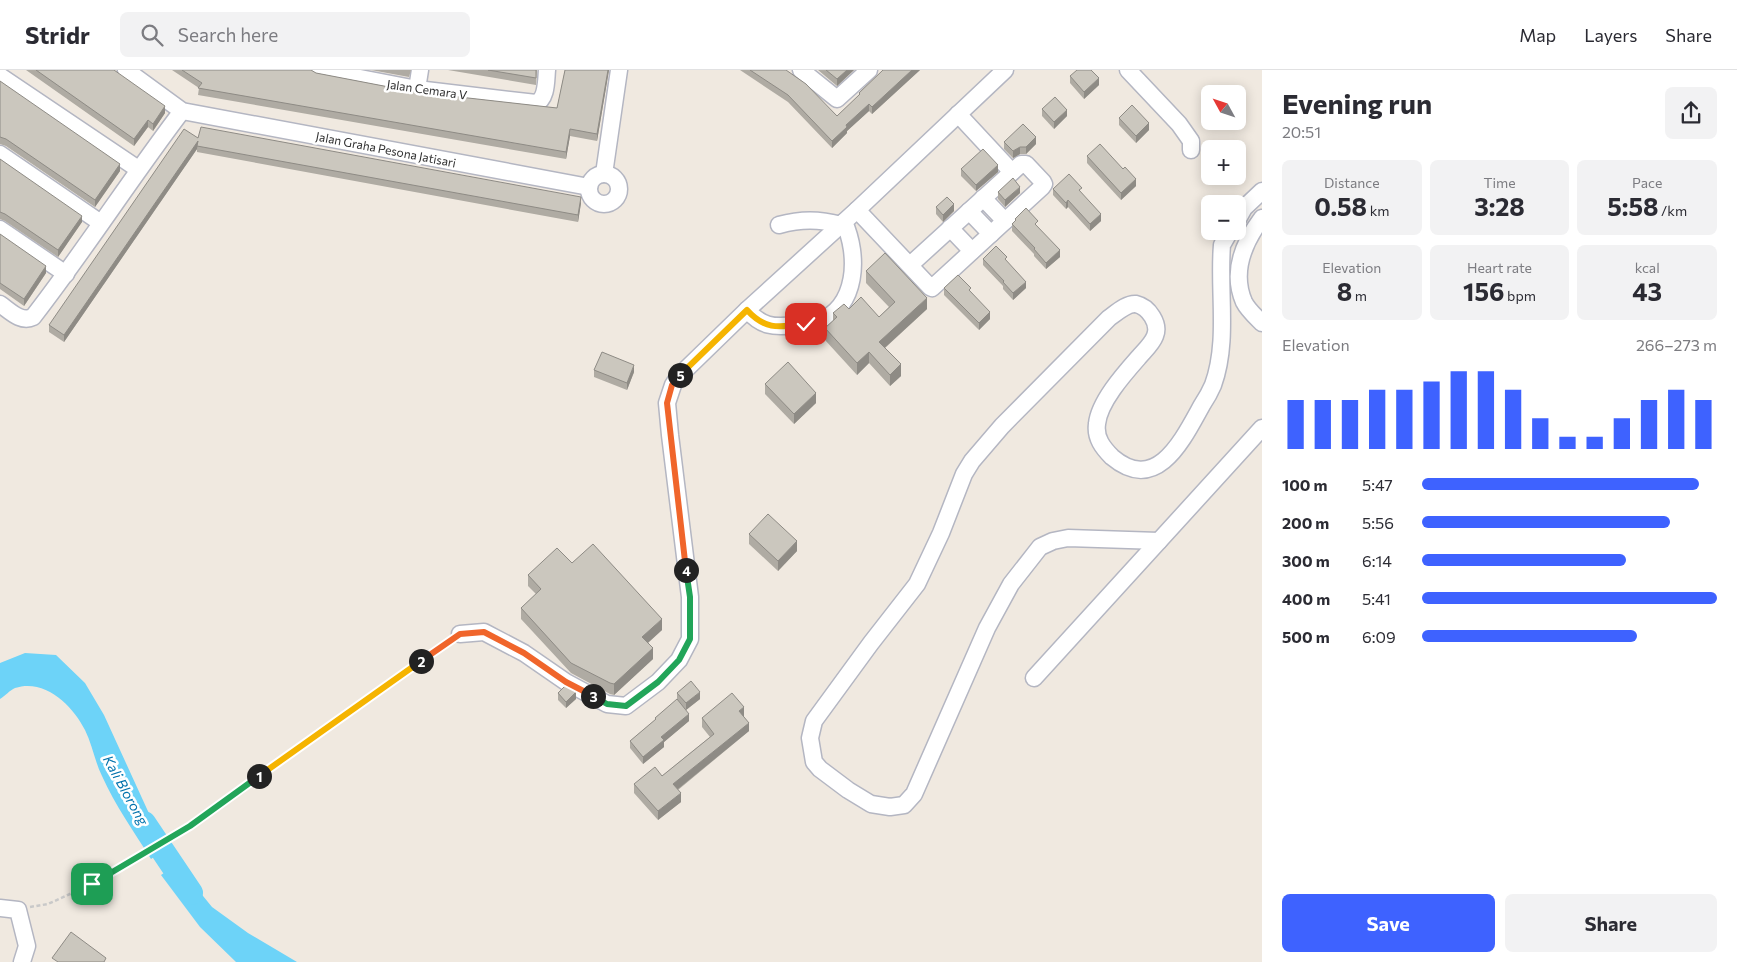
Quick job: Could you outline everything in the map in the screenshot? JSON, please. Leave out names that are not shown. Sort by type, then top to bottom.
[{"type":"street","name":"Jalan Graha Pesona Jatisari","points":[[126,70],[182,111],[589,187]]},
{"type":"street","name":"Jalan Cemara V","points":[[318,70],[351,73],[417,89],[536,103],[540,102],[543,98],[547,70]]},
{"type":"street","points":[[417,89],[420,70]]},
{"type":"street","points":[[604,174],[619,70]]},
{"type":"street","points":[[801,70],[837,99],[869,70]]},
{"type":"street","points":[[460,634],[484,632],[524,653],[566,682],[607,704],[626,706],[658,682],[679,660],[690,639],[690,597],[667,403],[672,385],[747,310],[858,210],[1005,70]]},
{"type":"street","points":[[1128,70],[1183,129],[1192,141],[1191,150]]},
{"type":"street","points":[[0,76],[138,169]]},
{"type":"street","points":[[0,304],[22,319],[27,320],[32,317],[66,274],[138,169],[182,111]]},
{"type":"street","points":[[958,114],[1012,172]]},
{"type":"street","points":[[0,154],[101,223]]},
{"type":"street","points":[[858,210],[910,266],[932,288],[1044,184],[1023,163],[910,266]]},
{"type":"street","points":[[604,174],[613,177],[617,181],[619,191],[614,201],[604,205],[594,201],[589,187],[594,178],[604,174]]},
{"type":"street","points":[[1246,206],[1262,190]]},
{"type":"street","points":[[983,198],[1005,222]]},
{"type":"street","points":[[969,211],[991,234]]},
{"type":"street","points":[[1262,218],[1245,244],[1240,257],[1239,284],[1244,303],[1262,323]]},
{"type":"street","points":[[747,310],[762,324],[790,326],[817,322],[829,316],[840,305],[850,287],[853,257],[849,233],[842,224],[797,220],[779,225]]},
{"type":"street","points":[[950,228],[972,251]]},
{"type":"street","points":[[0,229],[66,274]]},
{"type":"street","points":[[1159,541],[1068,538],[1053,540],[1040,546],[1011,584],[987,628],[914,794],[904,804],[890,807],[871,804],[814,762],[810,738],[814,722],[871,643],[917,584],[942,533],[964,474],[972,461],[1002,426],[1109,318],[1130,305],[1142,306],[1152,316],[1155,321],[1155,337],[1124,375],[1100,410],[1096,424],[1097,435],[1103,449],[1120,463],[1144,471],[1156,467],[1171,454],[1213,386],[1220,355],[1222,283],[1220,261],[1222,246],[1225,240]]},
{"type":"street","points":[[1034,678],[1262,428]]},
{"type":"street","points":[[0,908],[18,910],[27,946],[22,962]]},
{"type":"path","points":[[18,910],[48,904],[92,884],[190,826],[380,688],[460,634]]},
{"type":"water","points":[[25,653],[56,655],[85,683],[104,715],[152,820],[170,845],[151,859],[107,787],[90,741],[73,712],[57,696],[37,687],[15,688],[0,699],[0,663]]},
{"type":"water","points":[[177,864],[212,907],[248,933],[297,962],[236,962],[200,927],[161,875]]},
{"type":"building","points":[[36,70],[114,70],[165,106],[153,124],[148,120],[134,139]]},
{"type":"building","points":[[182,70],[311,70],[316,73],[415,92],[557,108],[565,70],[608,70],[597,134],[570,129],[566,152],[198,88],[202,83]]},
{"type":"building","points":[[488,70],[536,70],[536,78]]},
{"type":"building","points":[[750,70],[786,70],[806,84],[837,116],[883,70],[912,70],[872,107],[869,104],[832,141],[788,95]]},
{"type":"building","points":[[826,70],[847,70],[837,79]]},
{"type":"building","points":[[1077,70],[1091,70],[1099,78],[1084,92],[1070,76]]},
{"type":"building","points":[[0,81],[120,164],[95,200],[6,139],[0,137]]},
{"type":"building","points":[[1055,97],[1067,110],[1054,122],[1042,109]]},
{"type":"building","points":[[1132,105],[1149,123],[1136,136],[1119,118]]},
{"type":"building","points":[[1023,124],[1036,137],[1026,147],[1020,147],[1013,151],[1004,142]]},
{"type":"building","points":[[201,127],[581,197],[578,215],[197,146],[198,141],[64,335],[49,325],[184,129],[198,138]]},
{"type":"building","points":[[1100,144],[1123,169],[1125,167],[1136,179],[1121,193],[1087,156]]},
{"type":"building","points":[[983,149],[998,165],[976,185],[961,169]]},
{"type":"building","points":[[0,159],[82,216],[58,250],[0,212]]},
{"type":"building","points":[[1069,174],[1082,188],[1079,190],[1101,214],[1090,224],[1068,200],[1066,203],[1053,189]]},
{"type":"building","points":[[1013,178],[1020,187],[1005,200],[998,192]]},
{"type":"building","points":[[947,197],[954,204],[943,215],[936,207]]},
{"type":"building","points":[[1026,208],[1038,221],[1035,224],[1060,250],[1046,263],[1035,248],[1012,224]]},
{"type":"building","points":[[0,234],[46,266],[24,299],[0,283]]},
{"type":"building","points":[[996,246],[1026,282],[1013,293],[983,259]]},
{"type":"building","points":[[885,253],[927,298],[879,342],[901,364],[890,375],[869,352],[857,363],[825,328],[837,317],[833,313],[844,304],[849,309],[861,297],[879,317],[895,302],[866,271]]},
{"type":"building","points":[[958,275],[990,312],[979,323],[944,288]]},
{"type":"building","points":[[602,352],[634,365],[627,383],[594,370]]},
{"type":"building","points":[[788,362],[816,393],[794,414],[765,384]]},
{"type":"building","points":[[768,514],[797,541],[778,561],[749,534]]},
{"type":"building","points":[[593,544],[662,619],[642,637],[653,648],[614,684],[571,663],[521,608],[541,589],[528,575],[557,548],[572,563]]},
{"type":"building","points":[[691,681],[700,692],[686,703],[677,693]]},
{"type":"building","points":[[565,686],[576,692],[566,702],[558,693]]},
{"type":"building","points":[[732,693],[744,707],[739,711],[749,723],[673,784],[681,793],[658,811],[634,784],[655,767],[662,776],[714,734],[702,718]]},
{"type":"building","points":[[677,699],[689,714],[661,737],[664,740],[643,757],[630,741]]},
{"type":"building","points":[[71,932],[106,958],[104,962],[58,962],[52,958]]},
{"type":"waterway","name":"Kali Blorong","points":[[144,823],[191,893]]},
{"type":"route","points":[[92,884],[190,826],[380,688],[460,634],[484,632],[524,653],[566,682],[607,704],[626,706],[658,682],[679,660],[690,639],[690,597],[667,403],[672,385],[747,310],[762,324],[774,326],[806,324]]}]
